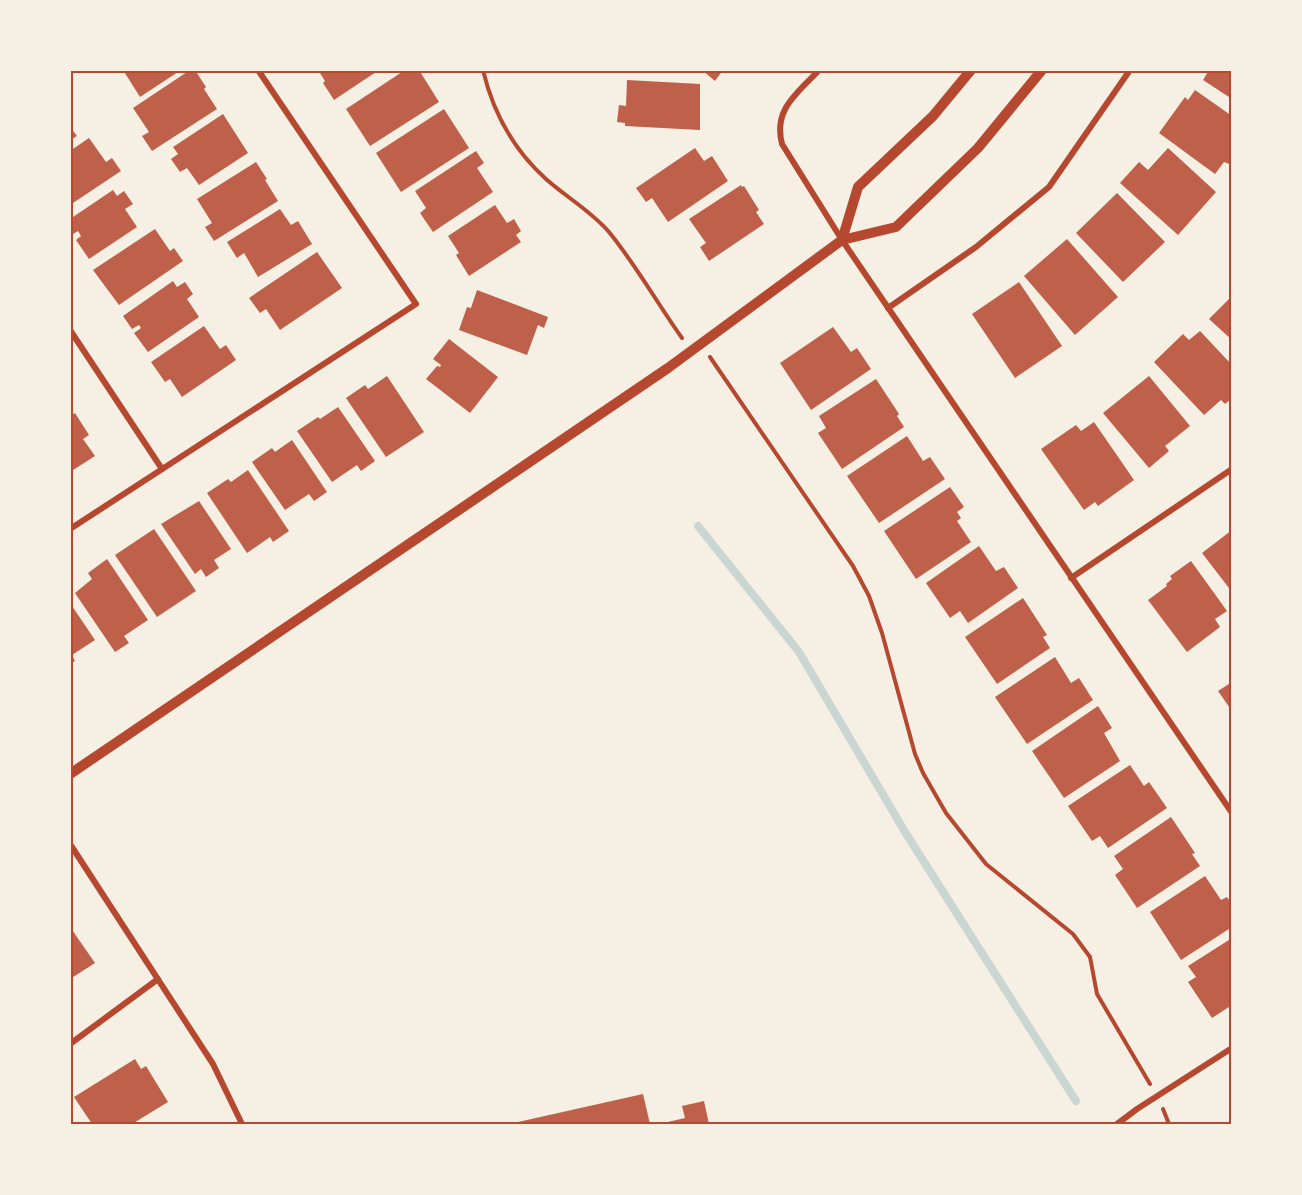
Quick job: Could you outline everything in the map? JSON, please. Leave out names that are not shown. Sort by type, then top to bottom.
[{"type":"street","points":[[70,529],[416,304],[258,70]]},
{"type":"street","points":[[819,70],[784,108],[779,132],[782,144],[842,240],[1232,813]]},
{"type":"street","points":[[842,240],[858,187],[933,116],[971,70]]},
{"type":"street","points":[[70,774],[696,348],[842,240],[896,227],[978,148],[1042,70]]},
{"type":"street","points":[[888,308],[976,247],[1049,187],[1130,70]]},
{"type":"street","points":[[70,330],[162,469]]},
{"type":"street","points":[[1071,578],[1232,470]]},
{"type":"street","points":[[70,844],[213,1064],[242,1125]]},
{"type":"street","points":[[70,1044],[158,979]]},
{"type":"street","points":[[1116,1125],[1232,1048]]},
{"type":"path","points":[[483,70],[494,107],[506,132],[524,156],[546,179],[592,215],[608,231],[696,348],[727,380],[853,566],[869,596],[882,633],[915,754],[923,773],[946,813],[987,864],[1073,934],[1082,944],[1090,957],[1097,994],[1149,1081]]},
{"type":"path","points":[[1164,1111],[1169,1125]]},
{"type":"building","points":[[123,70],[181,70],[140,97]]},
{"type":"building","points":[[190,70],[195,70],[217,109],[152,151],[142,136],[149,132],[133,108]]},
{"type":"building","points":[[318,70],[379,70],[334,100]]},
{"type":"building","points":[[405,70],[419,70],[439,102],[370,146],[346,109]]},
{"type":"building","points":[[702,70],[723,70],[715,81]]},
{"type":"building","points":[[1209,70],[1232,70],[1232,99],[1203,80]]},
{"type":"building","points":[[627,80],[700,84],[700,130],[625,126],[625,123],[617,122],[619,105],[626,106]]},
{"type":"building","points":[[1195,90],[1232,116],[1232,165],[1224,162],[1215,174],[1159,133],[1185,97],[1188,100]]},
{"type":"building","points":[[444,109],[469,148],[401,192],[376,153]]},
{"type":"building","points":[[223,114],[248,153],[199,185],[187,168],[180,172],[171,159],[178,154],[173,147]]},
{"type":"building","points":[[70,127],[77,136],[70,140]]},
{"type":"building","points":[[89,138],[106,162],[112,158],[121,171],[70,205],[70,151]]},
{"type":"building","points":[[695,148],[704,161],[712,156],[728,181],[668,222],[652,198],[646,202],[636,188]]},
{"type":"building","points":[[1168,148],[1216,192],[1178,235],[1120,183],[1139,162],[1148,170]]},
{"type":"building","points":[[476,151],[484,163],[477,168],[493,192],[433,232],[420,213],[426,208],[415,191]]},
{"type":"building","points":[[256,162],[278,201],[214,241],[205,227],[212,223],[197,199]]},
{"type":"building","points":[[741,185],[744,186],[759,210],[756,212],[764,224],[709,261],[700,247],[706,243],[689,219]]},
{"type":"building","points":[[113,190],[117,196],[124,191],[133,204],[125,209],[137,227],[89,259],[76,240],[81,236],[78,231],[70,236],[70,219]]},
{"type":"building","points":[[1117,193],[1165,242],[1123,282],[1076,233]]},
{"type":"building","points":[[495,205],[507,223],[514,219],[521,231],[516,235],[521,242],[469,276],[456,255],[459,253],[448,236]]},
{"type":"building","points":[[280,209],[291,225],[298,221],[312,244],[258,277],[244,253],[237,258],[227,242]]},
{"type":"building","points":[[155,229],[170,251],[174,248],[183,261],[119,305],[93,270]]},
{"type":"building","points":[[1067,239],[1118,297],[1075,335],[1024,276]]},
{"type":"building","points":[[317,252],[342,288],[280,330],[266,309],[260,313],[249,298]]},
{"type":"building","points":[[173,281],[177,287],[185,282],[193,294],[187,299],[199,317],[148,352],[134,333],[141,328],[139,325],[132,329],[123,316]]},
{"type":"building","points":[[1019,282],[1062,346],[1015,378],[972,314]]},
{"type":"building","points":[[477,290],[548,317],[544,328],[538,325],[527,355],[459,330],[467,307],[471,308]]},
{"type":"building","points":[[1232,296],[1232,340],[1209,319]]},
{"type":"building","points":[[204,326],[220,349],[226,345],[236,360],[182,397],[170,379],[165,382],[151,362]]},
{"type":"building","points":[[833,327],[851,352],[857,348],[871,369],[811,410],[780,363]]},
{"type":"building","points":[[1200,331],[1232,365],[1232,398],[1225,404],[1221,400],[1204,415],[1154,362],[1183,334],[1189,340]]},
{"type":"building","points":[[449,339],[498,377],[470,413],[426,379],[437,366],[440,367],[441,365],[433,359]]},
{"type":"building","points":[[387,376],[424,432],[386,457],[346,398],[365,385],[368,389]]},
{"type":"building","points":[[1149,376],[1190,426],[1165,446],[1169,451],[1149,468],[1103,413]]},
{"type":"building","points":[[876,379],[899,414],[897,416],[904,427],[842,469],[818,433],[826,428],[819,416]]},
{"type":"building","points":[[338,407],[375,461],[361,471],[357,465],[332,482],[297,431]]},
{"type":"building","points":[[75,413],[89,435],[83,439],[95,456],[70,472],[70,416]]},
{"type":"building","points":[[1094,422],[1134,480],[1098,506],[1095,502],[1084,510],[1041,449],[1076,425],[1081,431]]},
{"type":"building","points":[[907,436],[923,461],[930,457],[945,479],[879,523],[847,476]]},
{"type":"building","points":[[292,440],[327,492],[314,501],[309,494],[285,510],[252,462],[272,448],[275,452]]},
{"type":"building","points":[[248,470],[289,531],[273,542],[270,537],[247,553],[207,493],[228,479],[231,482]]},
{"type":"building","points":[[950,487],[964,507],[957,512],[961,518],[957,521],[971,542],[916,579],[884,531]]},
{"type":"building","points":[[199,501],[231,549],[214,560],[219,568],[206,577],[201,569],[195,574],[161,524]]},
{"type":"building","points":[[154,529],[196,591],[157,617],[115,555]]},
{"type":"building","points":[[1232,530],[1232,592],[1202,553]]},
{"type":"building","points":[[979,546],[996,571],[1004,567],[1018,588],[968,623],[960,611],[950,618],[926,583]]},
{"type":"building","points":[[107,559],[148,620],[124,636],[129,643],[115,652],[75,593],[92,579],[88,573]]},
{"type":"building","points":[[1191,561],[1227,611],[1215,619],[1220,627],[1187,652],[1148,600],[1167,586],[1166,584],[1172,579],[1170,576]]},
{"type":"building","points":[[1023,598],[1047,635],[1043,637],[1050,648],[997,684],[965,637]]},
{"type":"building","points":[[70,603],[95,640],[72,655],[75,661],[70,664]]},
{"type":"building","points":[[1055,657],[1071,683],[1079,678],[1093,700],[1027,744],[995,697]]},
{"type":"building","points":[[1232,682],[1232,711],[1218,691]]},
{"type":"building","points":[[1098,706],[1112,728],[1104,733],[1120,761],[1064,798],[1032,751]]},
{"type":"building","points":[[1130,765],[1144,786],[1149,782],[1167,808],[1108,848],[1100,836],[1092,841],[1068,806]]},
{"type":"building","points":[[1171,817],[1195,853],[1192,854],[1200,866],[1137,908],[1115,875],[1123,869],[1114,856]]},
{"type":"building","points":[[1205,876],[1221,900],[1227,897],[1232,904],[1232,927],[1181,960],[1150,912]]},
{"type":"building","points":[[70,927],[95,963],[70,979]]},
{"type":"building","points":[[1232,938],[1232,1005],[1212,1018],[1188,982],[1196,977],[1188,966]]},
{"type":"building","points":[[135,1059],[141,1069],[146,1066],[168,1102],[132,1124],[92,1124],[74,1097]]},
{"type":"building","points":[[643,1094],[650,1124],[509,1124]]},
{"type":"building","points":[[704,1101],[709,1124],[659,1124],[685,1118],[682,1106]]},
{"type":"waterway","points":[[698,526],[799,652],[905,832],[1076,1101]]}]
